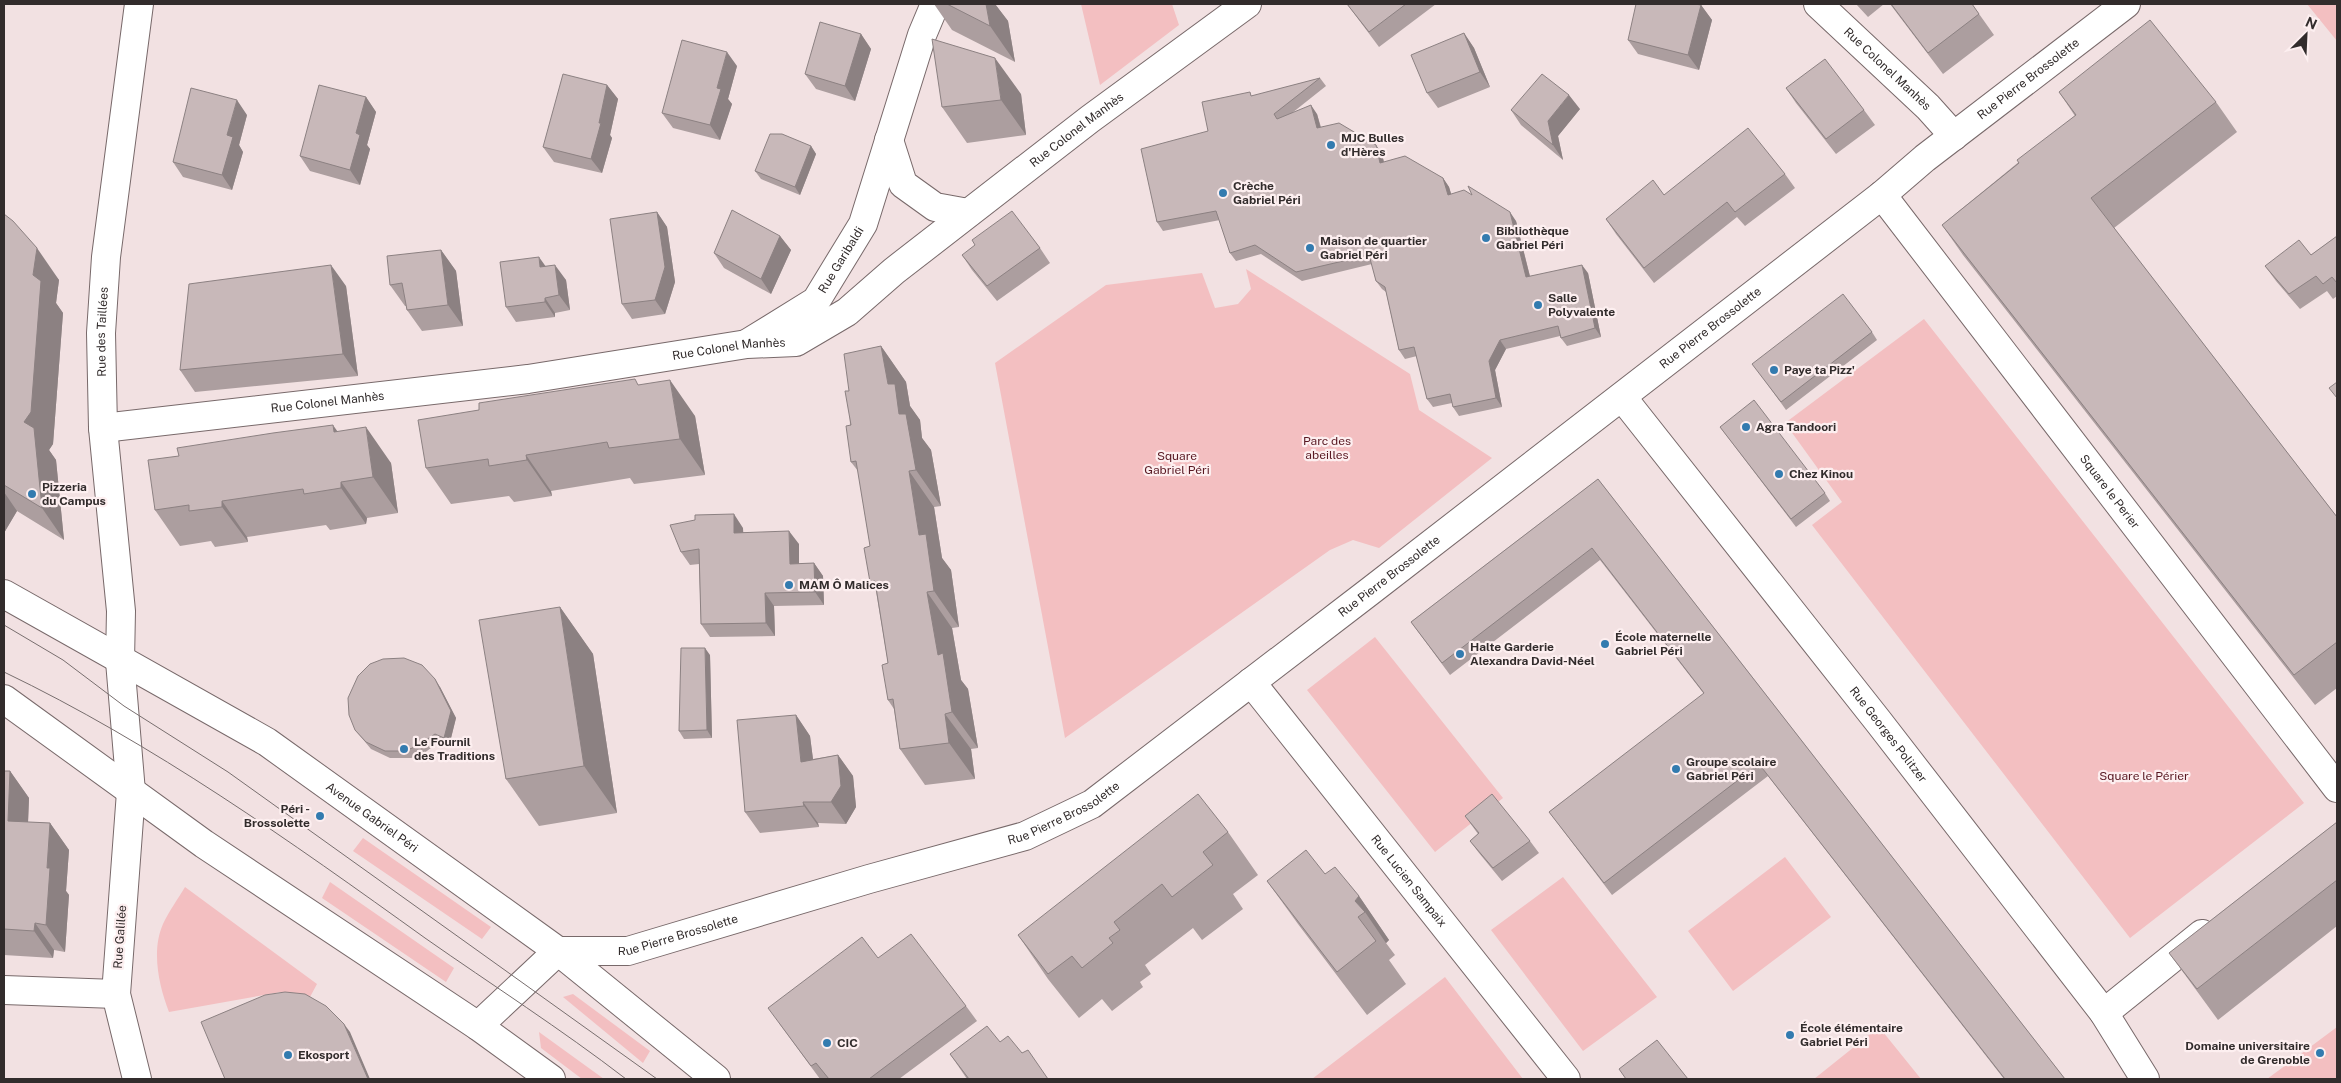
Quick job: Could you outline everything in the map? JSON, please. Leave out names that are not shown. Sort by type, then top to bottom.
[{"type":"street","name":"Rue des Taillées","points":[[120,661],[122,612],[103,428],[101,333],[106,257],[139,4]]},
{"type":"street","name":"Rue Garibaldi","points":[[747,344],[816,301],[863,224],[922,35],[935,4]]},
{"type":"street","name":"Rue Colonel Manhès","points":[[103,428],[528,379],[747,344],[796,342],[847,312],[968,213],[1090,119],[1247,4]]},
{"type":"street","name":"Rue Colonel Manhès","points":[[1818,4],[1928,107],[1954,136]]},
{"type":"street","name":"Rue Pierre Brossolette","points":[[558,951],[628,951],[1025,836],[1092,804],[1622,397],[1954,136],[2126,4]]},
{"type":"street","points":[[889,140],[903,184],[935,207],[968,213]]},
{"type":"street","name":"Square le Perier","points":[[1882,194],[2337,788]]},
{"type":"street","name":"Rue Georges Politzer","points":[[1622,397],[1878,721],[2104,1013],[2145,1079]]},
{"type":"street","name":"Avenue Gabriel Péri","points":[[4,594],[120,661],[267,742],[558,951],[716,1079]]},
{"type":"street","name":"Rue Galilée","points":[[120,661],[131,792],[116,994],[137,1079]]},
{"type":"street","name":"Rue Lucien Sampaix","points":[[1251,682],[1566,1079]]},
{"type":"street","points":[[4,699],[212,849],[478,1026],[551,1079]]},
{"type":"street","points":[[2104,1013],[2220,919]]},
{"type":"street","points":[[478,1026],[558,951]]},
{"type":"street","points":[[4,990],[116,994]]},
{"type":"green space","points":[[1081,4],[1172,4],[1179,25],[1100,85]]},
{"type":"green space","points":[[2307,4],[2337,4],[2337,41]]},
{"type":"green space","name":"Square Gabriel Péri","points":[[1246,269],[1410,374],[1419,410],[1492,458],[1379,548],[1353,540],[1330,550],[1065,738],[995,363],[1106,285],[1202,273],[1215,308],[1238,304],[1251,289]]},
{"type":"green space","name":"Square le Périer","points":[[1924,319],[2304,803],[2130,938],[1812,525],[1842,502],[1785,423]]},
{"type":"green space","points":[[1375,637],[1503,798],[1435,852],[1307,690]]},
{"type":"green space","points":[[363,838],[491,927],[482,939],[353,851]]},
{"type":"green space","points":[[1785,857],[1831,917],[1733,991],[1688,931]]},
{"type":"green space","points":[[1563,877],[1657,997],[1583,1051],[1491,930]]},
{"type":"green space","points":[[330,882],[454,968],[446,982],[322,898]]},
{"type":"green space","points":[[185,887],[317,984],[310,997],[281,992],[169,1012],[160,980],[157,945],[163,924]]},
{"type":"green space","points":[[1445,977],[1523,1079],[1312,1079]]},
{"type":"green space","points":[[573,994],[650,1051],[643,1063],[563,997]]},
{"type":"green space","points":[[1879,1027],[1921,1079],[1814,1079]]},
{"type":"green space","name":"Domaine universitaire de Grenoble","points":[[2337,1027],[2337,1079],[2267,1079]]},
{"type":"green space","points":[[539,1032],[604,1079],[582,1079],[541,1048]]},
{"type":"building","points":[[947,4],[986,4],[990,26]]},
{"type":"building","points":[[1347,4],[1406,4],[1369,32]]},
{"type":"building","points":[[1636,4],[1701,5],[1688,55],[1628,40]]},
{"type":"building","points":[[1891,4],[1972,4],[1979,14],[1928,53]]},
{"type":"building","points":[[2150,20],[2216,102],[2091,198],[2337,517],[2337,642],[2294,675],[1942,225],[2019,163],[2017,160],[2076,115],[2059,92]]},
{"type":"building","points":[[820,22],[861,34],[845,86],[805,74]]},
{"type":"building","points":[[1464,33],[1480,72],[1427,93],[1411,55]]},
{"type":"building","points":[[932,39],[995,58],[1001,100],[942,107]]},
{"type":"building","points":[[682,40],[727,52],[717,88],[721,89],[710,125],[662,113]]},
{"type":"building","points":[[1825,59],[1864,110],[1826,139],[1786,88]]},
{"type":"building","points":[[563,74],[607,85],[599,123],[601,123],[591,159],[543,147]]},
{"type":"building","points":[[1542,74],[1569,95],[1548,121],[1553,145],[1511,110]]},
{"type":"building","points":[[1320,78],[1274,114],[1277,119],[1311,105],[1317,128],[1339,123],[1376,145],[1380,163],[1405,156],[1443,178],[1448,195],[1464,190],[1472,195],[1468,186],[1510,212],[1526,277],[1582,265],[1595,328],[1561,338],[1558,326],[1500,340],[1489,361],[1496,398],[1453,407],[1450,394],[1427,399],[1414,347],[1399,350],[1385,287],[1376,281],[1369,255],[1296,272],[1255,245],[1230,253],[1216,211],[1157,222],[1141,149],[1208,131],[1202,102],[1250,92],[1251,96]]},
{"type":"building","points":[[319,85],[366,97],[356,133],[360,135],[350,170],[300,156]]},
{"type":"building","points":[[191,88],[237,100],[227,135],[233,137],[222,175],[173,162]]},
{"type":"building","points":[[1748,128],[1785,174],[1735,212],[1727,202],[1644,268],[1606,219],[1653,180],[1664,195]]},
{"type":"building","points":[[770,134],[782,134],[811,146],[795,187],[755,171]]},
{"type":"building","points":[[732,210],[780,236],[761,279],[714,253]]},
{"type":"building","points":[[1012,211],[1040,248],[987,286],[962,255],[975,245],[972,240]]},
{"type":"building","points":[[657,212],[665,267],[655,300],[622,304],[610,219]]},
{"type":"building","points":[[4,214],[13,221],[37,248],[33,275],[41,281],[31,412],[24,422],[34,428],[42,508],[4,485]]},
{"type":"building","points":[[2337,236],[2337,283],[2332,277],[2323,284],[2316,276],[2289,294],[2265,266],[2299,240],[2311,255]]},
{"type":"building","points":[[441,250],[448,305],[407,310],[402,283],[390,285],[387,256]]},
{"type":"building","points":[[539,257],[540,267],[555,265],[559,295],[545,298],[545,302],[506,307],[500,262]]},
{"type":"building","points":[[331,265],[343,354],[180,370],[189,284]]},
{"type":"building","points":[[1843,294],[1872,332],[1781,402],[1752,364]]},
{"type":"building","points":[[881,346],[888,384],[895,384],[899,414],[906,414],[916,470],[909,471],[919,535],[926,534],[934,591],[927,592],[938,655],[943,653],[952,712],[945,714],[949,743],[900,749],[893,699],[888,700],[882,665],[888,663],[875,581],[870,582],[864,548],[870,546],[856,461],[851,462],[846,426],[851,425],[845,391],[849,391],[844,354]]},
{"type":"building","points":[[635,379],[638,385],[670,380],[680,439],[609,448],[607,442],[526,455],[527,460],[489,466],[488,459],[426,468],[418,420],[479,410],[479,403]]},
{"type":"building","points":[[2337,382],[2337,398],[2329,388]]},
{"type":"building","points":[[1754,400],[1825,493],[1791,519],[1720,427]]},
{"type":"building","points":[[333,425],[334,432],[366,427],[373,477],[341,482],[341,488],[304,494],[303,489],[222,501],[222,507],[189,511],[189,505],[155,510],[148,460],[179,456],[177,448]]},
{"type":"building","points":[[1598,479],[2065,1079],[2005,1079],[1759,764],[1604,883],[1549,812],[1704,693],[1592,548],[1442,663],[1411,622]]},
{"type":"building","points":[[734,514],[734,533],[789,531],[790,564],[814,563],[815,592],[765,593],[766,623],[701,624],[699,549],[681,552],[670,525],[695,520],[695,515]]},
{"type":"building","points":[[560,607],[584,766],[506,779],[479,620]]},
{"type":"building","points":[[681,648],[705,648],[707,730],[679,731]]},
{"type":"building","points":[[404,658],[422,665],[435,679],[451,711],[444,738],[435,734],[417,746],[405,751],[385,751],[366,742],[355,730],[349,715],[348,698],[358,676],[370,664],[383,659]]},
{"type":"building","points":[[796,715],[801,762],[838,755],[841,786],[831,802],[803,802],[804,806],[745,812],[737,720]]},
{"type":"building","points":[[4,771],[10,771],[8,821],[50,823],[47,868],[50,868],[46,925],[35,923],[34,931],[4,929]]},
{"type":"building","points":[[1198,794],[1228,832],[1203,852],[1213,865],[1172,897],[1162,884],[1114,922],[1120,930],[1109,938],[1113,943],[1082,968],[1072,956],[1048,974],[1018,935]]},
{"type":"building","points":[[1492,794],[1530,841],[1493,868],[1470,841],[1479,833],[1465,816]]},
{"type":"building","points":[[2337,822],[2337,880],[2197,989],[2169,953]]},
{"type":"building","points":[[1306,850],[1325,874],[1335,867],[1359,896],[1355,901],[1365,912],[1358,917],[1376,941],[1337,972],[1267,881]]},
{"type":"building","points":[[911,934],[966,1006],[869,1079],[829,1079],[816,1063],[811,1066],[768,1008],[862,937],[878,958]]},
{"type":"building","name":"Ekosport","points":[[285,992],[305,994],[326,1006],[344,1024],[368,1079],[225,1079],[201,1022],[265,995]]},
{"type":"building","points":[[987,1026],[1000,1042],[1008,1036],[1022,1053],[1028,1050],[1048,1079],[969,1079],[950,1054]]},
{"type":"building","points":[[1657,1040],[1688,1079],[1626,1079],[1619,1069]]},
{"type":"tram line","points":[[4,625],[63,660],[124,706],[228,772],[657,1079]]},
{"type":"tram line","points":[[4,672],[114,730],[168,762],[272,830],[552,1025],[626,1079]]},
{"type":"place","name":"MJC Bulles d'Hères","points":[[1331,145]]},
{"type":"place","name":"Crèche Gabriel Péri","points":[[1223,193]]},
{"type":"place","name":"Bibliothèque Gabriel Péri","points":[[1486,238]]},
{"type":"place","name":"Maison de quartier Gabriel Péri","points":[[1310,248]]},
{"type":"place","name":"Salle Polyvalente","points":[[1538,305]]},
{"type":"place","name":"Paye ta Pizz'","points":[[1774,370]]},
{"type":"place","name":"Agra Tandoori","points":[[1746,427]]},
{"type":"place","name":"Chez Kinou","points":[[1779,474]]},
{"type":"place","name":"Pizzeria du Campus","points":[[32,494]]},
{"type":"place","name":"MAM Ô Malices","points":[[789,585]]},
{"type":"place","name":"École maternelle Gabriel Péri","points":[[1605,644]]},
{"type":"place","name":"Halte Garderie Alexandra David-Néel","points":[[1460,654]]},
{"type":"place","name":"Le Fournil des Traditions","points":[[404,749]]},
{"type":"place","name":"Groupe scolaire Gabriel Péri","points":[[1676,769]]},
{"type":"place","name":"Péri - Brossolette","points":[[320,816]]},
{"type":"place","name":"École élémentaire Gabriel Péri","points":[[1790,1035]]},
{"type":"place","name":"CIC","points":[[827,1043]]},
{"type":"place","name":"Domaine universitaire de Grenoble","points":[[2320,1053]]},
{"type":"place","name":"Ekosport","points":[[288,1055]]},
{"type":"park label","name":"Parc des abeilles","points":[[1327,448]]}]
